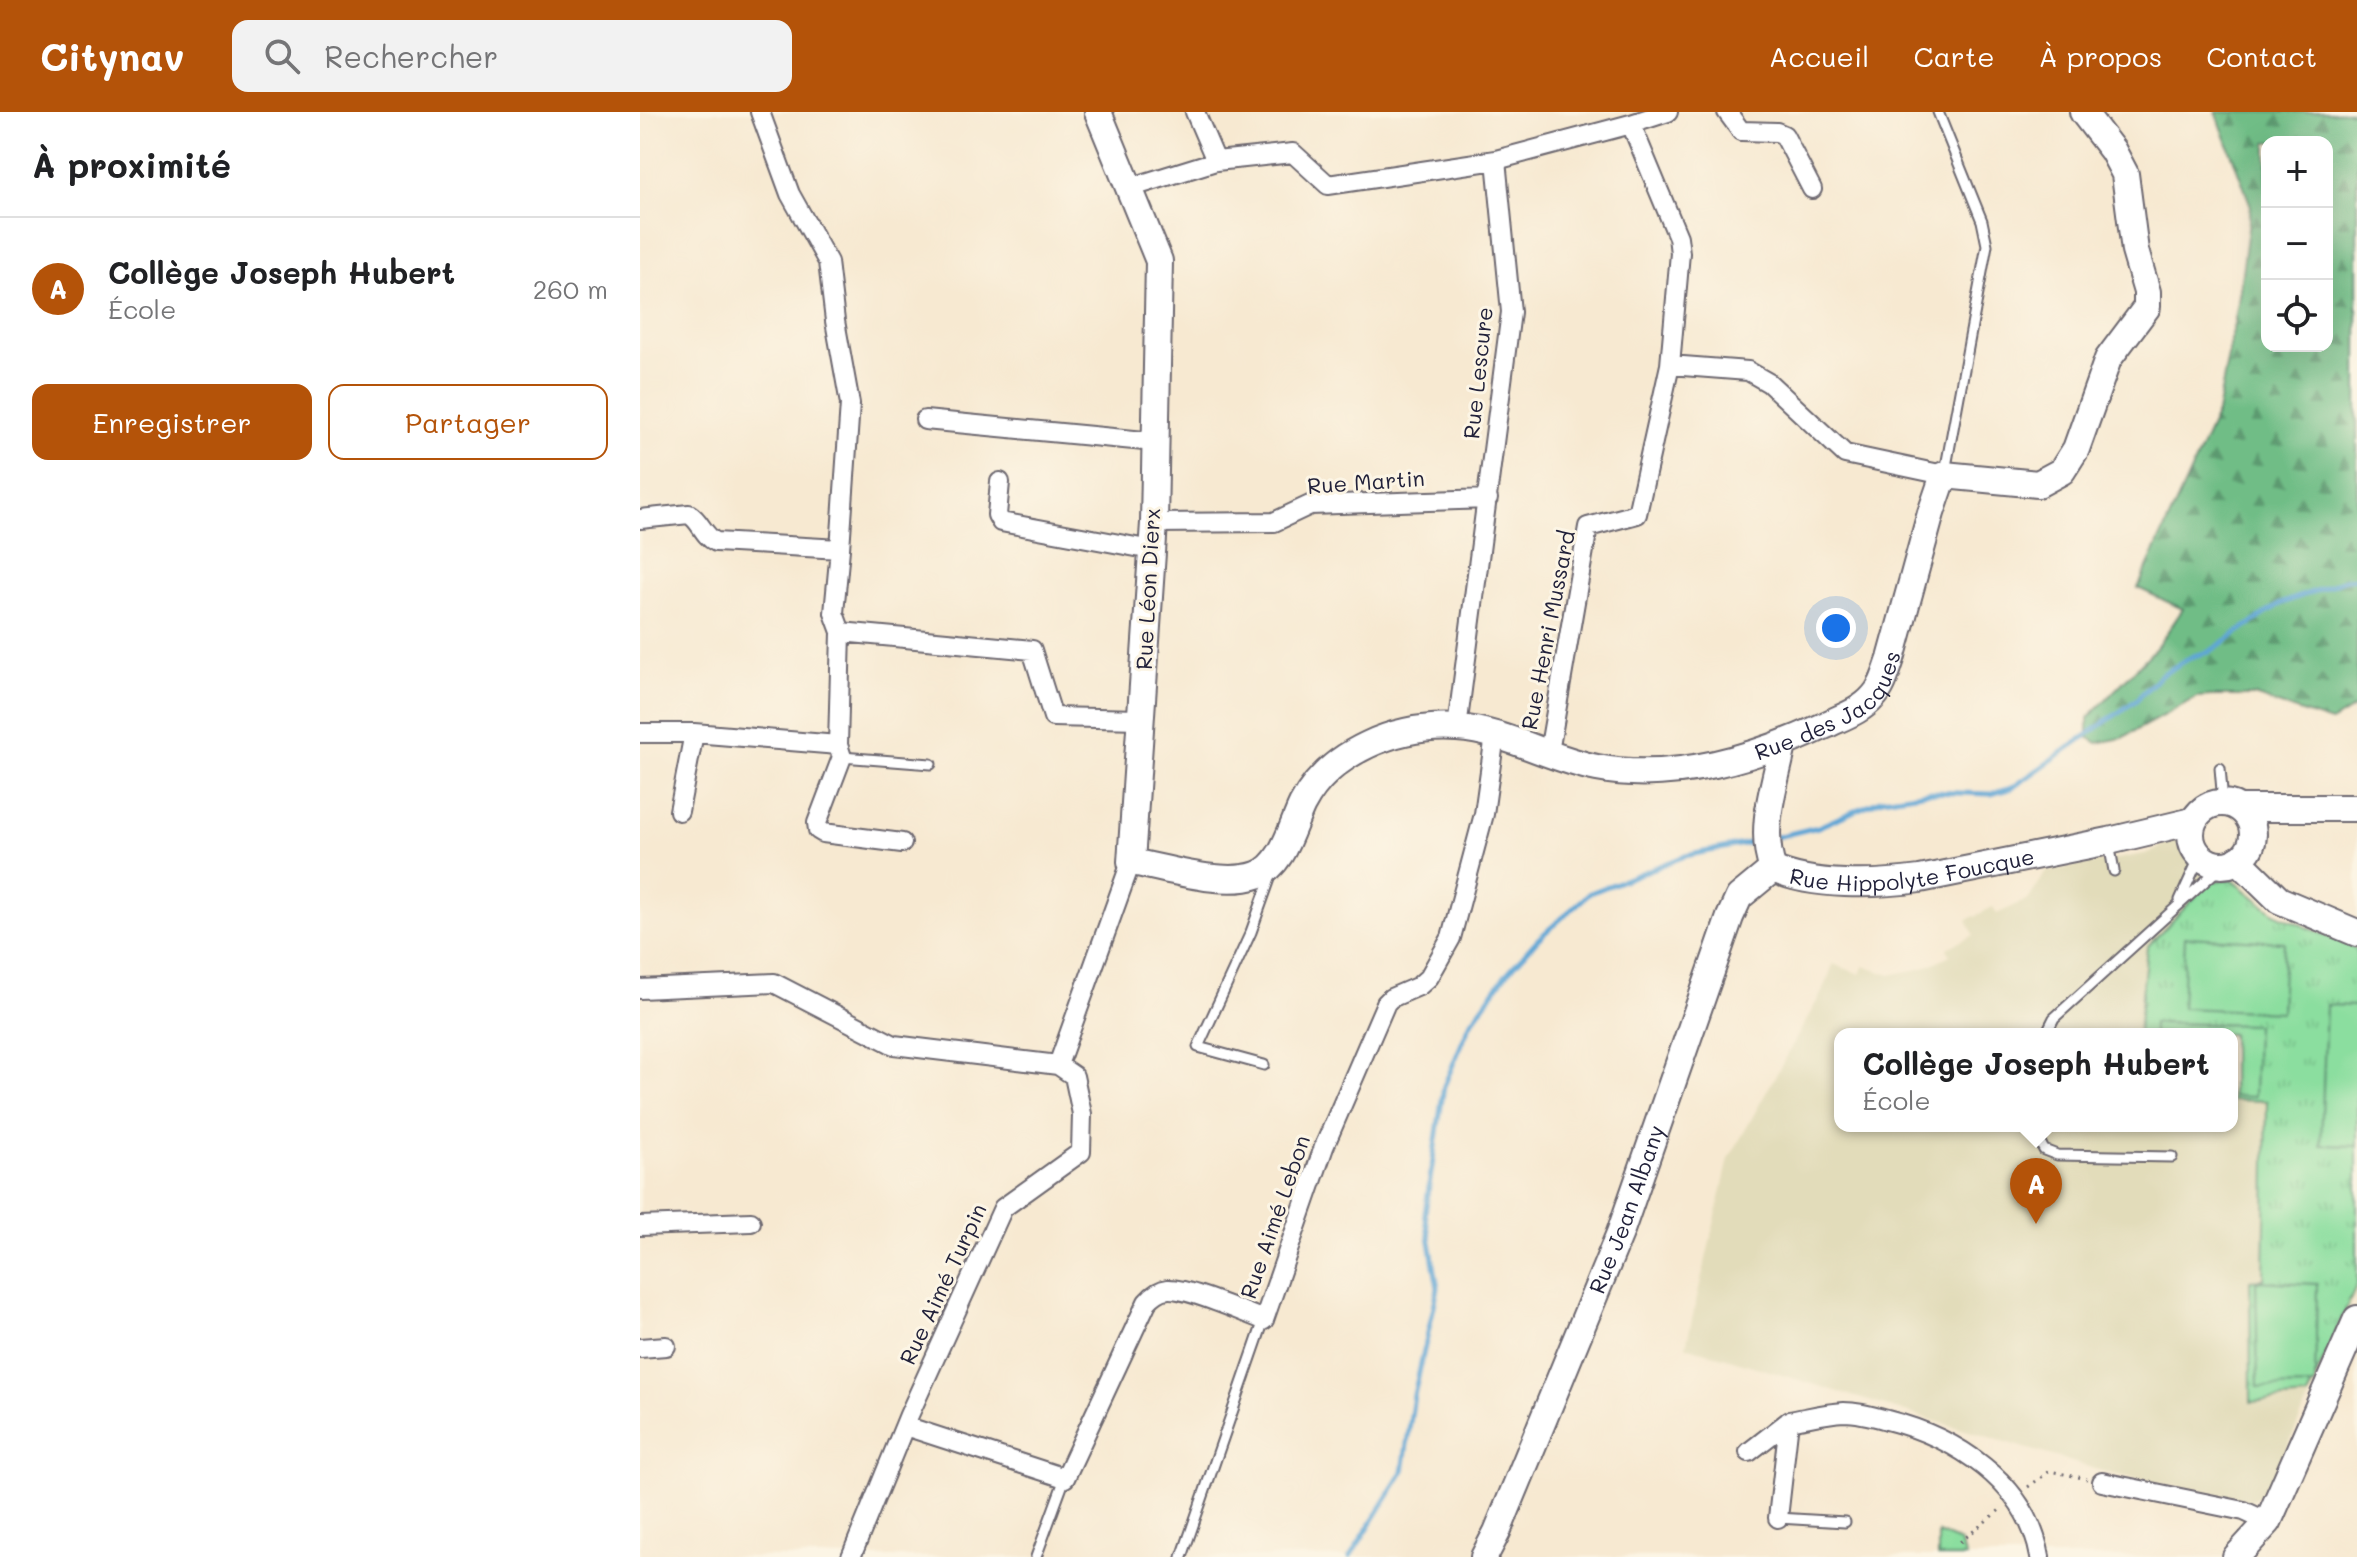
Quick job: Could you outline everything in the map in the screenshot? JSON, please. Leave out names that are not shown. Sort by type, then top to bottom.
[{"type":"street","points":[[760,112],[790,194],[828,262],[850,404],[834,613],[841,632],[840,751],[817,823],[818,830],[902,843]]},
{"type":"street","name":"Rue Léon Dierx","points":[[1058,1065],[1131,862],[1154,523],[1159,261],[1098,112]]},
{"type":"street","points":[[1195,112],[1216,161]]},
{"type":"street","points":[[1129,188],[1216,161],[1293,153],[1328,185],[1496,160],[1668,112]]},
{"type":"street","points":[[1727,112],[1741,131],[1784,135],[1812,189]]},
{"type":"street","points":[[1670,365],[1748,371],[1769,383],[1845,454],[1944,475],[2023,484],[2038,484],[2062,471],[2076,449],[2108,359],[2147,307],[2147,292],[2135,251],[2125,174],[2113,151],[2083,112]]},
{"type":"street","name":"Rue Henri Mussard","points":[[1549,752],[1588,527],[1637,514],[1670,365],[1680,253],[1678,237],[1631,124]]},
{"type":"street","name":"Rue Lescure","points":[[1457,728],[1511,312],[1496,160]]},
{"type":"street","points":[[925,420],[1155,442]]},
{"type":"street","name":"Rue des Jacques","points":[[1276,861],[1314,786],[1358,750],[1396,733],[1457,728],[1495,735],[1597,768],[1634,772],[1667,771],[1783,745],[1856,710],[1880,688],[1903,620],[1944,475]]},
{"type":"street","points":[[1000,482],[997,515],[1001,522],[1152,550]]},
{"type":"street","name":"Rue Martin","points":[[1154,523],[1274,522],[1310,505],[1488,499]]},
{"type":"street","points":[[640,519],[689,514],[716,542],[840,549]]},
{"type":"street","points":[[841,632],[1032,650],[1053,717],[1140,719]]},
{"type":"street","points":[[640,733],[694,733],[840,751]]},
{"type":"street","points":[[679,811],[694,733]]},
{"type":"street","name":"Rue Aimé Lebon","points":[[1065,1478],[1147,1302],[1154,1294],[1162,1290],[1178,1290],[1264,1320],[1324,1147],[1386,1003],[1419,986],[1429,977],[1451,938],[1484,814],[1495,735]]},
{"type":"street","points":[[1769,853],[1783,745]]},
{"type":"street","points":[[2231,805],[2357,808]]},
{"type":"street","points":[[2226,852],[2246,814],[2231,805]]},
{"type":"street","name":"Rue Hippolyte Foucque","points":[[1769,853],[1805,879],[1893,883],[2120,839],[2193,821],[2205,807],[2231,805]]},
{"type":"street","points":[[2226,852],[2320,808]]},
{"type":"street","points":[[2193,821],[2190,830],[2226,852],[2279,900],[2357,933]]},
{"type":"street","name":"Rue Hippolyte Foucque","points":[[2120,839],[2226,852]]},
{"type":"street","name":"Rue Jean Albany","points":[[1484,1557],[1620,1233],[1730,917],[1739,897],[1769,853]]},
{"type":"street","points":[[1131,862],[1236,878],[1256,875],[1276,861]]},
{"type":"street","points":[[640,989],[774,983],[894,1045],[1058,1065]]},
{"type":"street","name":"Rue Aimé Turpin","points":[[851,1557],[905,1426],[1003,1208],[1081,1152],[1082,1114],[1074,1076],[1058,1065]]},
{"type":"street","points":[[640,1226],[751,1222]]},
{"type":"street","points":[[2236,1557],[2268,1522],[2357,1319]]},
{"type":"street","points":[[640,1348],[666,1346]]},
{"type":"street","points":[[1749,1452],[1789,1421],[1846,1412],[1872,1416],[1929,1433],[1972,1457],[1994,1475],[2029,1520],[2040,1557]]},
{"type":"street","points":[[1778,1518],[1789,1421]]},
{"type":"street","points":[[905,1426],[1065,1478]]},
{"type":"street","points":[[2102,1482],[2244,1511],[2268,1522]]},
{"type":"lane","points":[[1938,112],[1982,221],[1987,245],[1944,475]]},
{"type":"lane","points":[[840,751],[931,764]]},
{"type":"lane","points":[[2220,768],[2231,805]]},
{"type":"lane","points":[[2114,871],[2120,839]]},
{"type":"lane","points":[[2175,910],[2226,852]]},
{"type":"lane","points":[[2049,1028],[2054,1018],[2175,910],[2226,852]]},
{"type":"lane","points":[[1264,1065],[1198,1047],[1251,932],[1276,861]]},
{"type":"lane","points":[[2040,1132],[2039,1140],[2044,1150],[2057,1155],[2172,1157]]},
{"type":"lane","points":[[1182,1557],[1264,1320]]},
{"type":"lane","points":[[1036,1557],[1065,1478]]},
{"type":"lane","points":[[1778,1518],[1845,1522]]},
{"type":"path","points":[[1960,1542],[2050,1471],[2102,1482]]},
{"type":"shaded area","points":[[2190,830],[2191,840],[2200,856],[2216,864],[2238,860],[2240,881],[2277,913],[2357,948],[2357,1290],[2266,1496],[2248,1500],[2112,1474],[1686,1346],[1729,1159],[1825,987],[1833,964],[1860,974],[1864,966],[1890,975],[1924,968],[1950,955],[1947,948],[1974,935],[1967,920],[1993,907],[1997,914],[2029,899],[2046,872],[2150,853]]},
{"type":"green space","points":[[2216,112],[2357,112],[2357,706],[2331,722],[2254,696],[2197,697],[2122,738],[2097,743],[2088,737],[2088,718],[2156,648],[2183,609],[2138,588],[2217,413],[2238,303],[2251,206]]},
{"type":"green space","points":[[2231,879],[2274,913],[2357,949],[2357,1284],[2307,1397],[2251,1402],[2250,1280],[2264,1279],[2267,1101],[2238,1100],[2238,1028],[2139,1028],[2147,947],[2203,889],[2215,881]]},
{"type":"green space","points":[[2185,937],[2284,942],[2281,1012],[2182,1008]]},
{"type":"green space","points":[[2326,1005],[2357,1006],[2357,1146],[2321,1145]]},
{"type":"green space","points":[[2153,1023],[2256,1025],[2254,1097],[2238,1096],[2238,1028],[2153,1028]]},
{"type":"green space","points":[[2256,1281],[2317,1284],[2315,1386],[2258,1387]]},
{"type":"green space","points":[[1938,1533],[1960,1542],[1966,1557],[1938,1557]]},
{"type":"waterway","points":[[1776,837],[1818,827],[1882,799],[1928,792],[1991,794],[2012,788],[2135,701],[2161,675],[2193,656],[2209,652],[2280,604],[2357,578]]},
{"type":"waterway","points":[[1350,1557],[1403,1472],[1414,1395],[1438,1288],[1425,1213],[1444,1086],[1470,1024],[1504,977],[1538,939],[1590,893],[1685,856],[1758,841]]},
{"type":"place","name":"Collège Joseph Hubert","points":[[2036,1224]]}]
